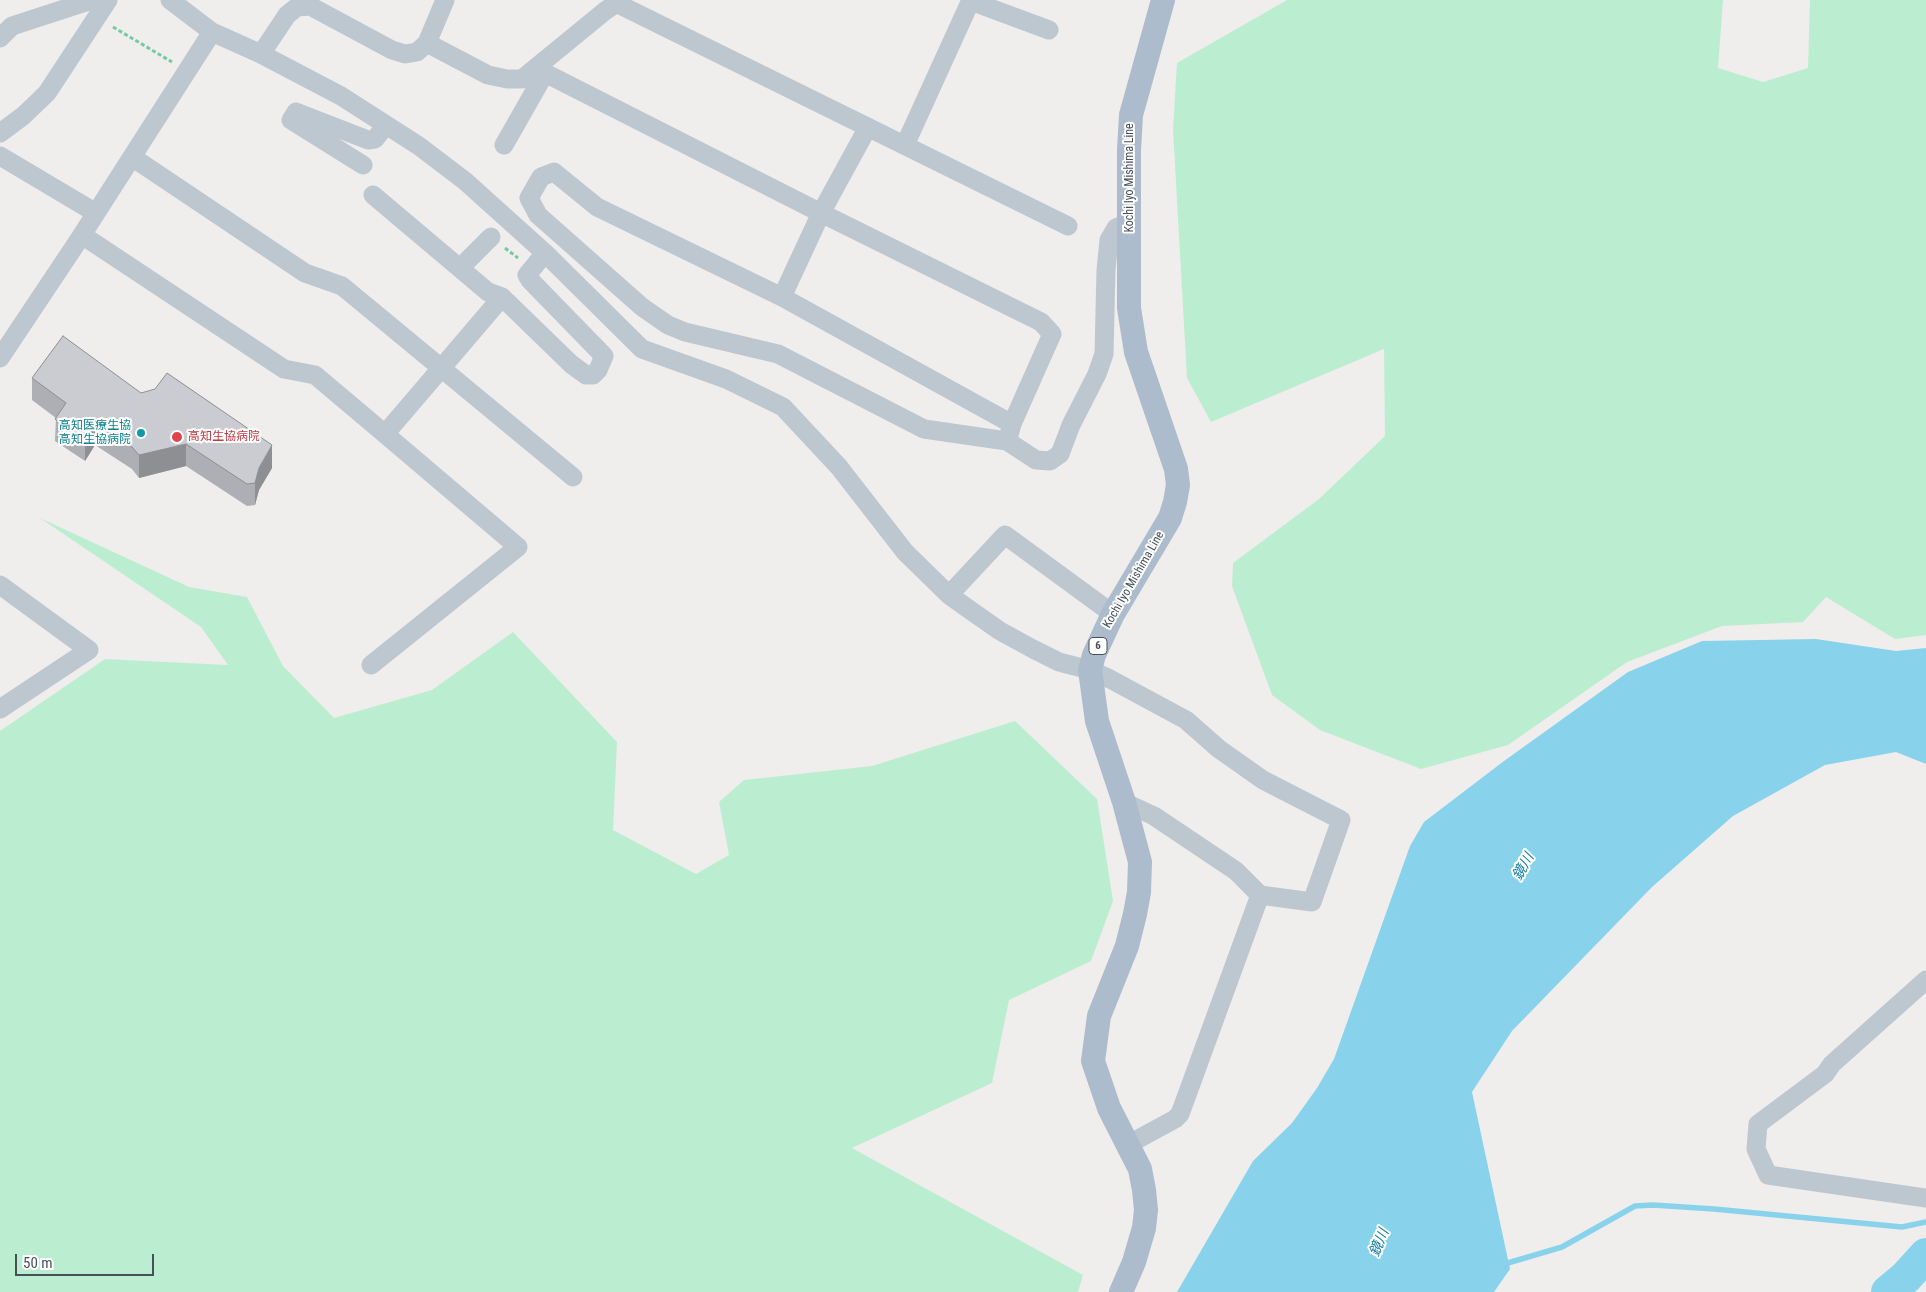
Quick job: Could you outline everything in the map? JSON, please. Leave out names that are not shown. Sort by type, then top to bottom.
[{"type":"main road","name":"Kochi Iyo Mishima Line","points":[[1121,1292],[1134,1262],[1144,1228],[1146,1210],[1140,1169],[1129,1144],[1109,1108],[1093,1061],[1099,1016],[1127,946],[1139,892],[1140,862],[1124,802],[1097,721],[1090,670],[1094,655],[1113,614],[1170,518],[1178,485],[1176,468],[1136,352],[1129,308],[1129,150],[1131,115],[1163,0]]},
{"type":"street","points":[[0,38],[12,26],[92,0]]},
{"type":"street","points":[[0,132],[23,116],[47,93],[108,0]]},
{"type":"street","points":[[170,0],[212,32],[261,54],[341,96],[419,146],[465,181],[545,253],[642,349],[726,379],[783,406],[840,467],[905,552],[949,595],[1000,631],[1059,662],[1090,670],[1110,679],[1186,720],[1219,749],[1264,780],[1341,820],[1312,902],[1260,895],[1236,871],[1154,816],[1124,802]]},
{"type":"street","points":[[261,54],[287,15],[297,7],[310,6],[392,50],[405,54],[417,52],[426,43],[446,0]]},
{"type":"street","points":[[905,145],[971,0],[1049,30]]},
{"type":"street","points":[[426,43],[488,74],[507,79],[522,79],[542,69],[619,2],[1068,226]]},
{"type":"street","points":[[0,358],[82,235],[212,32]]},
{"type":"street","points":[[504,145],[542,69]]},
{"type":"street","points":[[542,69],[821,213],[1041,322],[1052,334],[1009,432]]},
{"type":"street","points":[[363,165],[291,120],[296,112],[368,140],[375,139],[386,125]]},
{"type":"street","points":[[782,297],[821,213],[868,127]]},
{"type":"street","points":[[0,156],[96,213]]},
{"type":"street","points":[[132,157],[306,273],[342,286],[573,477]]},
{"type":"street","points":[[1009,432],[924,429],[778,354],[685,332],[668,325],[642,307],[538,215],[529,198],[541,177],[554,172],[597,207],[782,297],[1009,432],[1036,460],[1050,461],[1060,454],[1071,425],[1097,374],[1104,354],[1106,270],[1109,240],[1116,228],[1130,222]]},
{"type":"street","points":[[373,195],[488,292],[502,297],[572,364],[586,374],[593,375],[598,370],[604,356],[530,280],[528,275],[545,253]]},
{"type":"street","points":[[82,235],[284,368],[315,375],[518,547],[371,665]]},
{"type":"street","points":[[460,268],[490,238]]},
{"type":"street","points":[[385,434],[502,297]]},
{"type":"street","points":[[949,595],[1005,535],[1113,614]]},
{"type":"street","points":[[0,585],[89,650],[0,709]]},
{"type":"street","points":[[1129,1144],[1175,1119],[1180,1114],[1260,895]]},
{"type":"street","points":[[1926,980],[1832,1064],[1824,1074],[1758,1124],[1756,1149],[1768,1175],[1926,1198]]},
{"type":"path","points":[[110,25],[188,70]]},
{"type":"path","points":[[508,249],[511,253]]},
{"type":"green space","points":[[1287,0],[1723,0],[1718,68],[1763,82],[1808,68],[1810,0],[1926,0],[1926,635],[1895,639],[1826,597],[1803,622],[1722,626],[1627,662],[1508,745],[1421,769],[1320,730],[1272,695],[1232,586],[1233,563],[1319,499],[1385,436],[1384,349],[1211,422],[1187,378],[1173,129],[1177,63]]},
{"type":"green space","points":[[40,518],[189,587],[247,597],[283,666],[334,718],[432,690],[513,632],[617,742],[613,830],[696,874],[729,855],[719,802],[744,780],[872,766],[1015,721],[1097,799],[1113,901],[1091,961],[1009,1000],[992,1083],[852,1148],[1083,1275],[1078,1292],[0,1292],[0,731],[105,659],[228,665],[201,627]]},
{"type":"water","name":"鏡川","points":[[1816,639],[1896,651],[1926,648],[1926,764],[1896,752],[1825,765],[1733,816],[1652,887],[1512,1031],[1472,1092],[1510,1269],[1494,1292],[1177,1292],[1253,1161],[1292,1123],[1317,1088],[1334,1059],[1410,846],[1424,822],[1504,761],[1628,672],[1702,641]]},
{"type":"building","name":"高知医療生協 高知生協病院","points":[[63,336],[141,393],[155,389],[167,373],[272,445],[259,468],[255,483],[247,484],[186,444],[139,455],[132,447],[95,423],[85,439],[55,419],[66,403],[32,378]]},
{"type":"waterway","points":[[1501,1265],[1562,1247],[1635,1206],[1653,1205],[1714,1209],[1902,1227],[1926,1222]]},
{"type":"waterway","points":[[1888,1292],[1906,1277],[1926,1255]]},
{"type":"place","name":"高知医療生協 高知生協病院","points":[[141,433]]},
{"type":"place","name":"高知生協病院","points":[[177,437]]}]
